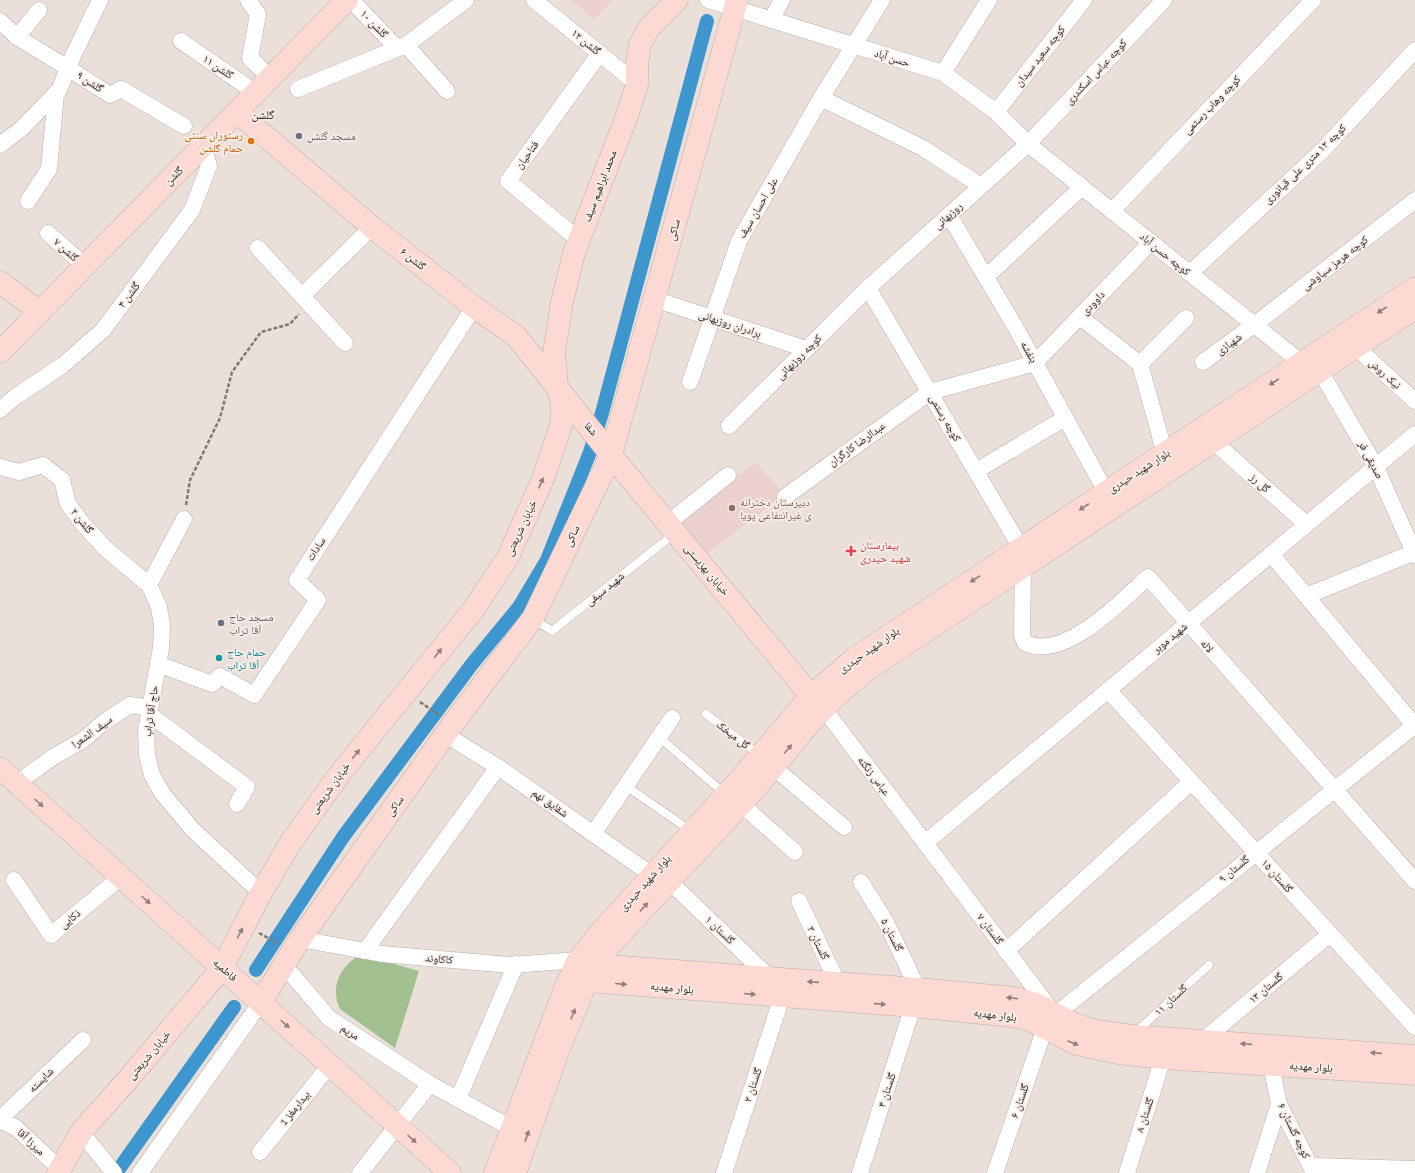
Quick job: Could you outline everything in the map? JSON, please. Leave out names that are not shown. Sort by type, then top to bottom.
[{"type":"street","points":[[28,201],[49,169],[56,94],[100,0]]},
{"type":"street","points":[[248,0],[258,14],[250,58],[263,85]]},
{"type":"street","name":"گلشن","points":[[0,352],[263,85],[349,0]]},
{"type":"street","name":"گلشن ۱۰","points":[[349,0],[402,47],[447,91]]},
{"type":"street","points":[[298,90],[402,47],[466,0]]},
{"type":"street","name":"گلشن ۱۲","points":[[534,0],[637,84]]},
{"type":"street","name":"محمد ابراهیم سیف","points":[[557,386],[554,353],[562,302],[579,240],[628,113],[637,84],[637,64],[640,44],[649,28],[677,0]]},
{"type":"street","name":"حسن آباد","points":[[708,0],[736,4],[771,20],[943,74],[996,112],[1028,144]]},
{"type":"street","points":[[771,20],[782,0]]},
{"type":"street","name":"علی احسان سیف","points":[[690,382],[739,241],[821,98],[882,0]]},
{"type":"street","points":[[943,74],[988,0]]},
{"type":"street","name":"کوچه سعید سیدان","points":[[996,112],[1084,0]]},
{"type":"street","name":"کوچه عباس اسکندری","points":[[1028,144],[1164,0]]},
{"type":"street","name":"کوچه وهاب رستمی","points":[[1112,211],[1313,0]]},
{"type":"street","name":"ساکی","points":[[261,1002],[281,954],[300,939],[445,727],[533,618],[607,450],[654,299],[736,4]]},
{"type":"street","points":[[17,37],[39,10]]},
{"type":"street","name":"گلشن ۹","points":[[0,21],[17,37],[110,95],[121,89],[184,126]]},
{"type":"street","name":"گلشن ۱۱","points":[[181,41],[263,85]]},
{"type":"street","name":"کوچه ۱۲ متری علی قپانوری","points":[[1190,273],[1322,151],[1415,50]]},
{"type":"street","name":"فتاحیان","points":[[579,240],[508,181],[600,53]]},
{"type":"street","points":[[0,146],[21,129],[56,94]]},
{"type":"street","points":[[821,98],[923,148],[981,186]]},
{"type":"street","name":"گلشن ۶","points":[[237,112],[372,227],[474,307],[516,336],[579,414]]},
{"type":"street","name":"روزبهانی","points":[[868,288],[1028,144]]},
{"type":"street","name":"کوچه حسن آباد","points":[[1028,144],[1311,370]]},
{"type":"street","name":"گلشن ۴","points":[[0,410],[15,396],[63,365],[103,330],[192,210],[209,166],[203,146]]},
{"type":"street","points":[[986,277],[1082,187]]},
{"type":"street","name":"کوچه هرمز سیاوشی","points":[[1254,325],[1415,200]]},
{"type":"street","name":"بنفشه","points":[[949,215],[1035,363],[1106,492]]},
{"type":"street","points":[[305,299],[372,227]]},
{"type":"street","name":"گلشن ۷","points":[[48,233],[85,266]]},
{"type":"street","name":"داوودی","points":[[1035,363],[1151,242]]},
{"type":"street","points":[[258,248],[345,343]]},
{"type":"street","points":[[0,282],[40,312]]},
{"type":"street","name":"کوچه روزبهانی","points":[[730,426],[868,288]]},
{"type":"street","name":"کوچه رستمی","points":[[868,288],[976,471],[1022,557]]},
{"type":"street","name":"بلوار شهید حیدری","points":[[1022,557],[1214,441],[1311,370],[1415,288]]},
{"type":"street","name":"برادران روزبهانی","points":[[654,299],[806,349]]},
{"type":"street","name":"سادات","points":[[158,664],[212,684],[220,676],[254,695],[318,600],[297,580],[474,307]]},
{"type":"street","name":"بلوار شهید حیدری","points":[[660,878],[767,761],[817,702],[850,684],[1022,557],[1106,492],[1165,454],[1311,370],[1356,347],[1415,308]]},
{"type":"street","points":[[1080,317],[1140,364],[1165,454]]},
{"type":"street","points":[[1140,364],[1186,318]]},
{"type":"street","name":"شهبازی","points":[[1203,362],[1254,325]]},
{"type":"street","name":"نیک روش","points":[[1356,347],[1415,401]]},
{"type":"street","points":[[930,392],[1035,363]]},
{"type":"street","name":"صدیقی فر","points":[[1311,370],[1376,467],[1415,553]]},
{"type":"street","name":"خیابان شریعتی","points":[[59,1171],[82,1132],[222,968],[261,893],[291,842],[342,771],[473,610],[508,557],[543,479],[562,422],[562,404],[557,386]]},
{"type":"street","name":"عبدالرضا کارگران","points":[[785,497],[930,392]]},
{"type":"street","name":"شفا","points":[[579,414],[607,450]]},
{"type":"street","points":[[976,471],[1065,418]]},
{"type":"street","name":"شهید موبر","points":[[925,843],[1415,434]]},
{"type":"street","name":"گل رز","points":[[1214,441],[1306,524]]},
{"type":"street","name":"خیابان بهزیستی","points":[[607,450],[817,702]]},
{"type":"street","name":"گلشن ۲","points":[[2,469],[19,472],[43,465],[62,480],[68,504],[82,523],[106,549],[148,585]]},
{"type":"street","points":[[672,528],[728,475]]},
{"type":"street","points":[[148,585],[184,519]]},
{"type":"street","points":[[1306,596],[1415,553]]},
{"type":"street","points":[[1271,554],[1415,725]]},
{"type":"street","name":"لاله","points":[[1022,557],[1022,635],[1025,643],[1035,648],[1048,647],[1070,639],[1103,617],[1148,577],[1187,624],[1415,881]]},
{"type":"street","name":"حاج آقا تراب","points":[[148,585],[159,607],[162,626],[158,664],[146,731],[147,755],[152,775],[162,793],[192,828],[261,893]]},
{"type":"street","name":"گلستان ۱۵","points":[[1108,690],[1415,1027]]},
{"type":"street","name":"عباس زنگنه","points":[[817,702],[925,843]]},
{"type":"street","name":"سیف الشعرا","points":[[17,783],[53,757],[83,740],[104,722],[130,705],[150,711]]},
{"type":"street","points":[[150,711],[247,787],[237,804]]},
{"type":"street","points":[[593,834],[672,718]]},
{"type":"street","name":"گلستان ۹","points":[[1050,1021],[1255,852],[1415,725]]},
{"type":"street","name":"شقایق نهم","points":[[445,727],[498,767],[593,834],[660,878]]},
{"type":"street","points":[[767,761],[844,827]]},
{"type":"street","points":[[365,951],[498,767]]},
{"type":"street","name":"فاطمیه","points":[[0,768],[450,1173]]},
{"type":"street","points":[[1006,951],[1191,782]]},
{"type":"street","points":[[733,799],[795,852]]},
{"type":"street","name":"بلوار شهید حیدری","points":[[495,1173],[511,1128],[582,972],[610,943],[660,878],[692,832],[733,799]]},
{"type":"street","name":"گلستان ۷","points":[[925,843],[1006,951],[1050,1021]]},
{"type":"street","name":"ذکایی","points":[[14,880],[51,935],[121,877]]},
{"type":"street","name":"گلستان ۱","points":[[660,878],[777,988]]},
{"type":"street","name":"گلستان ۵","points":[[861,882],[886,922],[916,998]]},
{"type":"street","name":"گلستان ۳","points":[[798,901],[838,984]]},
{"type":"street","name":"گلستان ۱۳","points":[[1202,1041],[1330,934]]},
{"type":"street","name":"کاکاوند","points":[[300,939],[382,954],[516,964],[582,972]]},
{"type":"street","name":"مریم","points":[[281,954],[329,1018],[430,1084],[511,1128]]},
{"type":"street","points":[[458,1099],[516,964]]},
{"type":"street","name":"بلوار شهید حیدری","points":[[515,1173],[557,1054],[582,972]]},
{"type":"street","name":"بلوار مهدیه","points":[[582,972],[916,998],[1026,1000],[1036,1004],[1050,1021],[1076,1044],[1092,1049],[1163,1058],[1415,1074]]},
{"type":"street","name":"بلوار مهدیه","points":[[777,988],[838,984],[916,998]]},
{"type":"street","name":"گلستان ۲","points":[[724,1173],[777,988]]},
{"type":"street","name":"گلستان ۴","points":[[860,1173],[916,998]]},
{"type":"street","points":[[140,1173],[261,1002]]},
{"type":"street","name":"بلوار مهدیه","points":[[1050,1021],[1074,1024],[1096,1031],[1133,1036],[1415,1056]]},
{"type":"street","name":"گلستان ۶","points":[[995,1173],[1050,1021]]},
{"type":"street","name":"شایسته","points":[[0,1120],[83,1040]]},
{"type":"street","name":"گلستان ۸","points":[[1127,1173],[1163,1058]]},
{"type":"street","name":"بیدارمغز 1","points":[[260,1152],[330,1065]]},
{"type":"street","name":"کوچه گلستان ۶","points":[[1271,1065],[1279,1104],[1312,1170]]},
{"type":"street","points":[[360,1173],[430,1084]]},
{"type":"street","points":[[1257,1173],[1279,1104]]},
{"type":"street","name":"میرزا آقا","points":[[0,1120],[15,1127],[59,1171]]},
{"type":"street","points":[[82,1132],[114,1173]]},
{"type":"street","points":[[1312,1170],[1415,1169]]},
{"type":"lane","name":"شهید سیفی","points":[[533,618],[552,631],[672,528]]},
{"type":"lane","name":"گل میخک","points":[[706,714],[767,761]]},
{"type":"lane","points":[[659,738],[733,799]]},
{"type":"lane","points":[[626,786],[692,832]]},
{"type":"lane","name":"گلستان ۱۱","points":[[1133,1036],[1209,965]]},
{"type":"path","points":[[184,519],[190,480],[220,418],[232,372],[261,332],[290,324],[305,299]]},
{"type":"path","points":[[418,700],[445,727]]},
{"type":"path","points":[[257,932],[281,954]]},
{"type":"shaded area","points":[[571,0],[612,0],[595,20]]},
{"type":"shaded area","name":"دبیرستان دخترانه ی غیرانتفاعی پویا","points":[[755,462],[785,494],[707,553],[679,521]]},
{"type":"green space","points":[[358,956],[369,957],[419,971],[395,1048],[340,1009],[336,994],[338,979],[346,966]]},
{"type":"waterway","points":[[256,970],[343,837],[472,664],[519,607],[547,560],[590,452],[602,413],[707,21]]},
{"type":"waterway","points":[[116,1173],[234,1007]]},
{"type":"place","name":"مسجد گلشن","points":[[299,136]]},
{"type":"place","name":"رستوران سنتی حمام گلشن","points":[[251,141]]},
{"type":"place","name":"دبیرستان دخترانه ی غیرانتفاعی پویا","points":[[732,508]]},
{"type":"place","name":"بیمارستان شهید حیدری","points":[[851,551]]},
{"type":"place","name":"مسجد حاج آقا تراب","points":[[221,623]]},
{"type":"place","name":"حمام حاج آقا تراب","points":[[219,658]]},
{"type":"district","name":"گلشن","points":[[263,115]]}]
